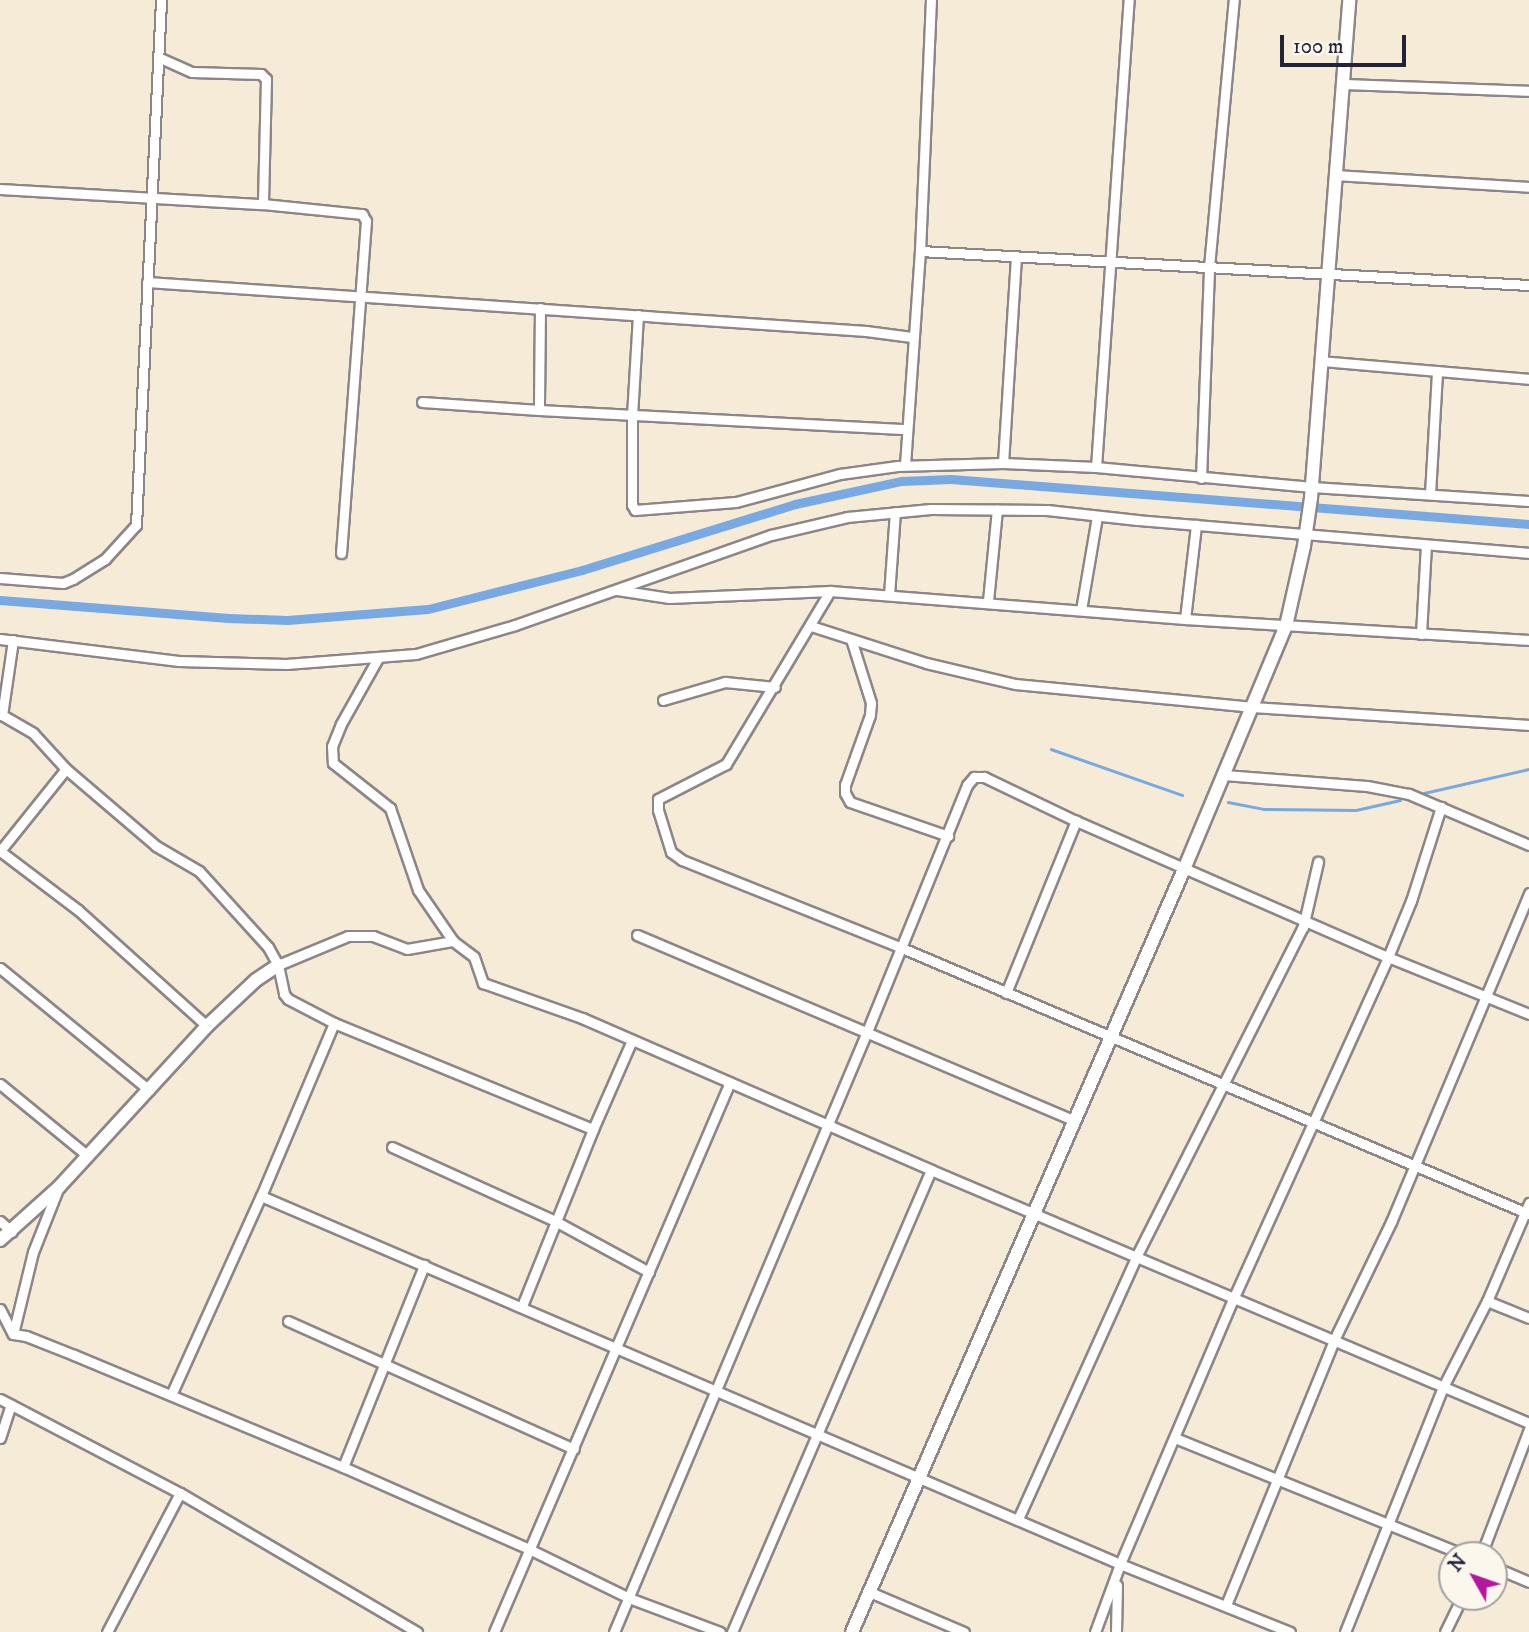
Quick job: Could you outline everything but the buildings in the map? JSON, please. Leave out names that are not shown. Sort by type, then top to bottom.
[{"type":"street","points":[[0,578],[63,583],[105,559],[136,526],[161,0]]},
{"type":"street","points":[[905,466],[931,0]]},
{"type":"street","points":[[1096,467],[1129,0]]},
{"type":"street","points":[[1202,478],[1209,267],[1234,0]]},
{"type":"street","points":[[852,1632],[872,1593],[1286,626],[1307,528],[1311,493],[1349,0]]},
{"type":"street","points":[[158,57],[192,72],[261,74],[266,79],[263,204]]},
{"type":"street","points":[[1342,84],[1529,91]]},
{"type":"street","points":[[1335,175],[1529,187]]},
{"type":"street","points":[[0,189],[263,204],[362,214],[366,221],[341,553]]},
{"type":"street","points":[[919,251],[1328,276],[1529,285]]},
{"type":"street","points":[[1003,463],[1016,256]]},
{"type":"street","points":[[147,282],[638,315],[912,337]]},
{"type":"street","points":[[539,410],[540,308]]},
{"type":"street","points":[[638,315],[632,416],[632,505],[635,510],[736,502],[840,474],[905,466],[1003,463],[1096,467],[1311,493],[1430,494],[1529,501]]},
{"type":"street","points":[[1321,361],[1529,379]]},
{"type":"street","points":[[1430,494],[1437,371]]},
{"type":"street","points":[[422,402],[632,416],[907,429]]},
{"type":"street","points":[[988,601],[997,509]]},
{"type":"street","points":[[0,639],[179,661],[286,664],[416,654],[490,633],[771,535],[847,517],[895,512],[1047,510],[1196,525],[1307,528],[1426,545],[1529,553]]},
{"type":"street","points":[[889,595],[895,512]]},
{"type":"street","points":[[1081,610],[1097,516]]},
{"type":"street","points":[[1185,619],[1196,525]]},
{"type":"street","points":[[1421,634],[1426,545]]},
{"type":"street","points":[[615,589],[669,598],[830,591],[988,601],[1185,619],[1529,640]]},
{"type":"street","points":[[830,591],[775,687],[726,764],[658,799],[657,810],[666,843],[682,860],[902,948],[1415,1165],[1528,1209],[1487,1301],[1444,1385],[1345,1632]]},
{"type":"street","points":[[811,626],[926,663],[1014,684],[1253,707],[1529,725]]},
{"type":"street","points":[[851,639],[871,703],[870,715],[845,785],[845,793],[850,802],[948,836]]},
{"type":"street","points":[[13,640],[2,715],[33,733],[66,769],[156,846],[199,871],[261,939],[278,965],[284,995],[288,999],[334,1023],[593,1129]]},
{"type":"street","points":[[378,658],[341,724],[332,746],[333,763],[390,808],[418,890],[453,941],[474,957],[483,984],[582,1018],[931,1170],[1138,1255],[1529,1423]]},
{"type":"street","points":[[663,700],[725,682],[775,687]]},
{"type":"street","points":[[66,769],[0,851],[78,910],[207,1026]]},
{"type":"street","points":[[1224,775],[1367,786],[1409,794],[1529,845]]},
{"type":"street","points":[[614,1632],[902,948],[967,785],[974,776],[984,777],[1076,821],[1388,957],[1529,1014]]},
{"type":"street","points":[[1095,1632],[1120,1564],[1234,1297],[1388,957],[1411,901],[1441,807]]},
{"type":"street","points":[[1006,993],[1076,821]]},
{"type":"street","points":[[1018,1520],[1138,1255],[1305,920],[1318,863]]},
{"type":"street","points":[[1226,1605],[1334,1340],[1415,1165],[1529,893]]},
{"type":"street","points":[[637,935],[1073,1120]]},
{"type":"street","points":[[0,1240],[59,1187],[207,1026],[256,980],[278,965],[348,936],[373,936],[407,949],[453,941]]},
{"type":"street","points":[[0,968],[149,1090]]},
{"type":"street","points":[[171,1395],[261,1196],[334,1023]]},
{"type":"street","points":[[522,1306],[632,1040]]},
{"type":"street","points":[[494,1632],[730,1082]]},
{"type":"street","points":[[0,1084],[88,1156]]},
{"type":"street","points":[[392,1146],[555,1221],[649,1272]]},
{"type":"street","points":[[732,1632],[931,1170]]},
{"type":"street","points":[[13,1334],[33,1252],[59,1187]]},
{"type":"street","points":[[261,1196],[618,1346],[1120,1564],[1290,1632]]},
{"type":"street","points":[[0,1221],[12,1232]]},
{"type":"street","points":[[343,1467],[424,1265]]},
{"type":"street","points":[[1487,1301],[1529,1318]]},
{"type":"street","points":[[0,1309],[13,1334]]},
{"type":"street","points":[[288,1321],[574,1449]]},
{"type":"street","points":[[13,1334],[26,1336],[343,1467],[529,1549],[628,1598],[720,1632]]},
{"type":"street","points":[[0,1399],[180,1493],[417,1632]]},
{"type":"street","points":[[0,1438],[11,1405]]},
{"type":"street","points":[[1486,1541],[1529,1429]]},
{"type":"street","points":[[1175,1438],[1438,1543]]},
{"type":"street","points":[[107,1632],[180,1493]]},
{"type":"street","points":[[1116,1632],[1115,1596],[1120,1564]]},
{"type":"street","points":[[1508,1573],[1529,1583]]},
{"type":"street","points":[[872,1593],[964,1632]]},
{"type":"street","points":[[1445,1632],[1455,1611]]},
{"type":"waterway","points":[[0,600],[228,618],[287,620],[428,609],[582,570],[795,504],[901,481],[951,479],[1529,524]]},
{"type":"waterway","points":[[1051,749],[1182,795]]},
{"type":"waterway","points":[[1424,793],[1529,769]]},
{"type":"waterway","points":[[1228,802],[1264,809],[1356,810],[1400,800]]}]
